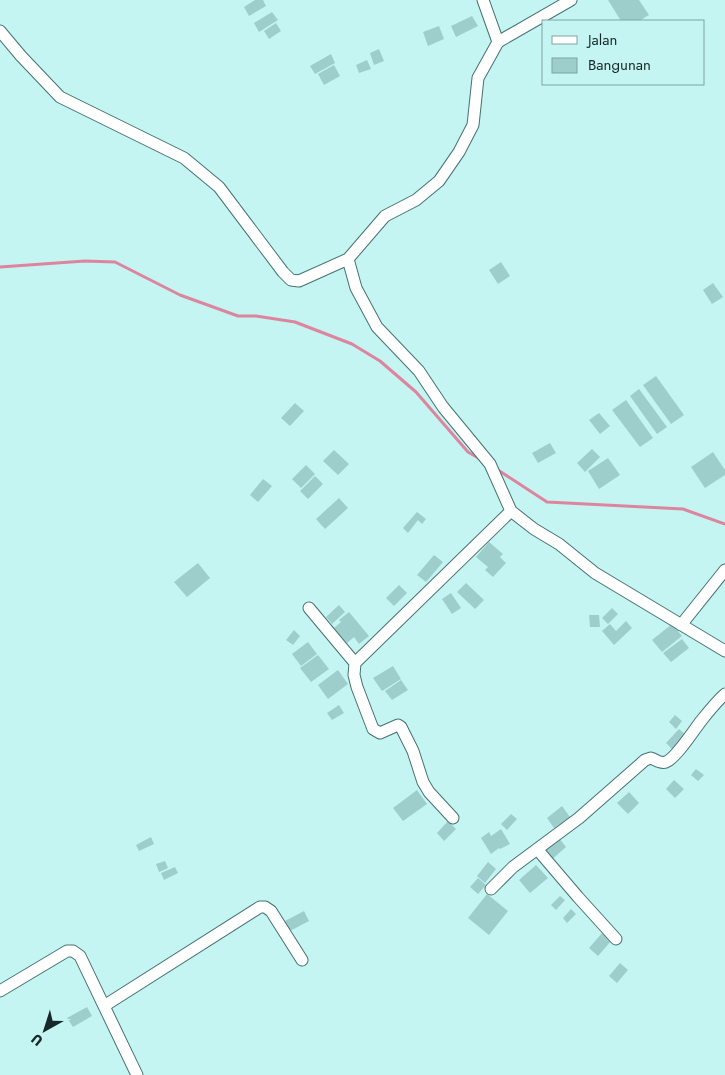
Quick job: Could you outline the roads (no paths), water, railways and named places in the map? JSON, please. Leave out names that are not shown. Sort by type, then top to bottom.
[{"type":"street","points":[[483,0],[498,42]]},
{"type":"street","points":[[0,31],[60,97],[184,158],[219,187],[283,272],[291,280],[299,281],[348,259],[385,216],[416,200],[439,181],[459,152],[473,125],[478,78],[498,42],[571,0]]},
{"type":"street","points":[[348,259],[356,288],[377,327],[418,371],[443,407],[490,464],[511,511],[534,529],[559,544],[595,573],[725,651]]},
{"type":"street","points":[[453,818],[429,792],[423,782],[413,751],[401,727],[394,726],[380,733],[373,728],[357,687],[354,675],[355,664],[511,511]]},
{"type":"street","points":[[681,625],[725,570]]},
{"type":"street","points":[[309,608],[355,664]]},
{"type":"street","points":[[491,889],[513,867],[579,818],[645,760],[651,758],[664,763],[669,760],[725,694]]},
{"type":"street","points":[[538,849],[616,939]]},
{"type":"street","points":[[104,1006],[260,906],[271,911],[302,960]]},
{"type":"street","points":[[0,991],[67,951],[80,956],[137,1075]]},
{"type":"waterway","points":[[0,267],[85,261],[115,262],[180,295],[238,316],[256,316],[295,322],[352,344],[380,361],[416,392],[468,452],[480,459]]},
{"type":"waterway","points":[[498,470],[547,502],[683,509],[725,524]]}]
